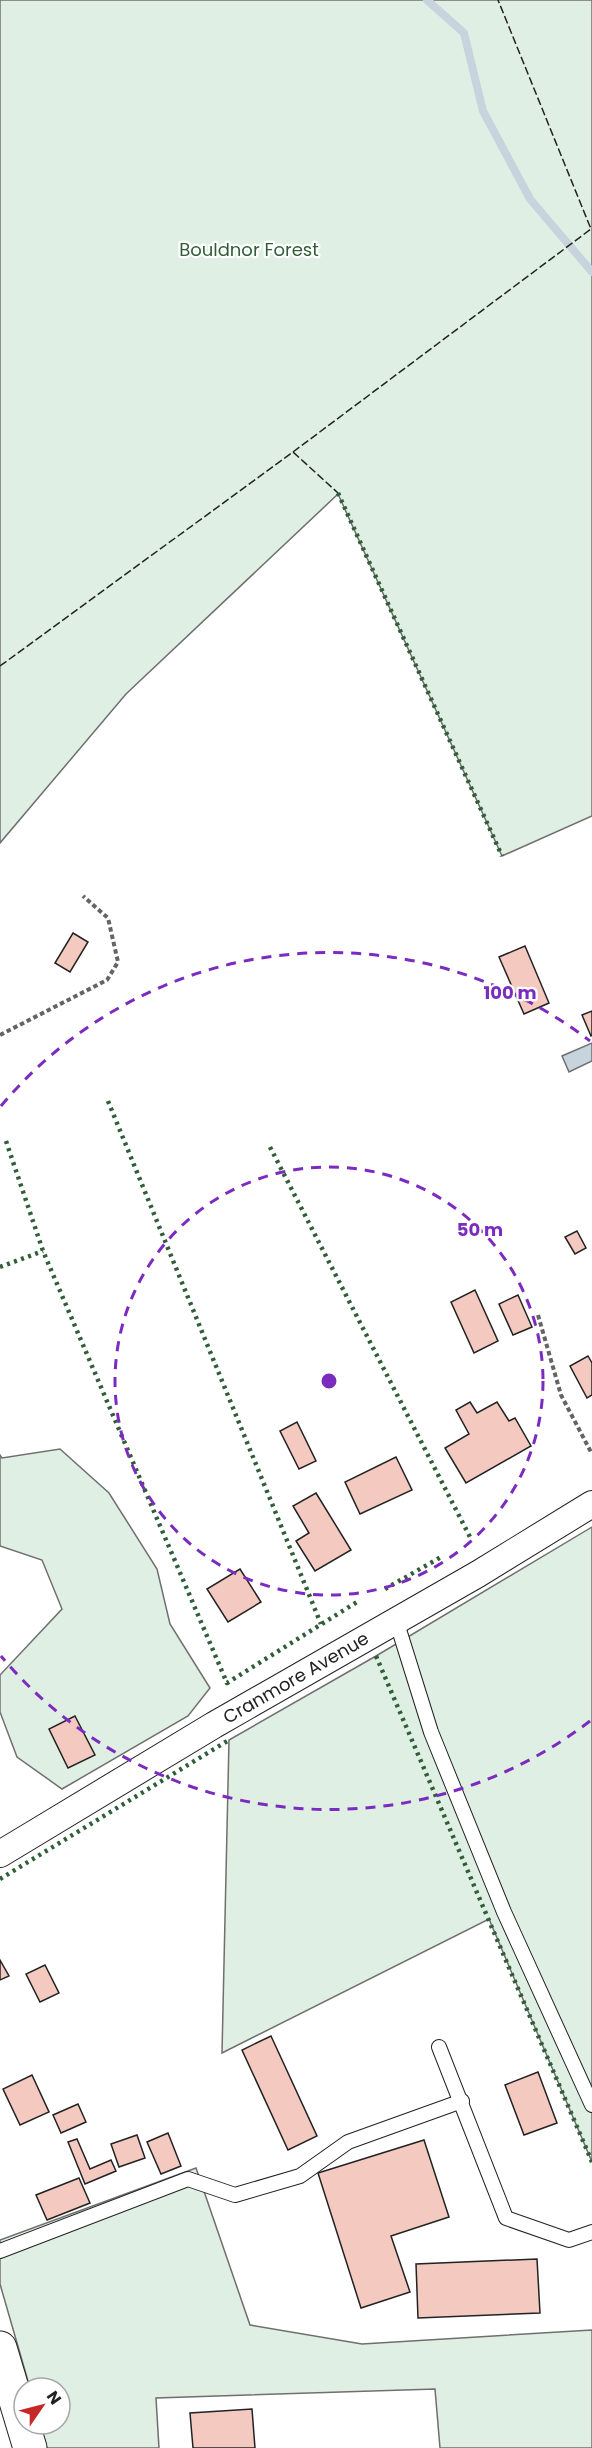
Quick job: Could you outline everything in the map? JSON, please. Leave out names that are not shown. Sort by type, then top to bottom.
[{"type":"main road","points":[[0,2348],[30,2448]]},
{"type":"street","name":"Cranmore Avenue","points":[[0,1854],[214,1725],[592,1504]]},
{"type":"lane","points":[[396,1620],[431,1732],[500,1902],[592,2105]]},
{"type":"lane","points":[[439,2047],[506,2218],[569,2240],[592,2232]]},
{"type":"lane","points":[[0,2251],[188,2179],[235,2195],[300,2176],[348,2142],[462,2102]]},
{"type":"path","points":[[0,1035],[107,980],[118,962],[108,918],[83,896]]},
{"type":"path","points":[[538,1315],[561,1395],[592,1454]]},
{"type":"green space","name":"Bouldnor Forest","points":[[0,0],[592,0],[592,816],[502,856],[338,494],[126,694],[0,843]]},
{"type":"green space","points":[[60,1449],[109,1493],[157,1569],[170,1624],[210,1688],[188,1716],[62,1789],[17,1757],[0,1712],[0,1675],[62,1609],[42,1560],[0,1546],[0,1455],[2,1458]]},
{"type":"green space","points":[[592,1527],[592,2162],[489,1919],[222,2053],[229,1740],[376,1656]]},
{"type":"green space","points":[[196,2168],[250,2325],[362,2344],[592,2330],[592,2448],[440,2448],[435,2389],[156,2398],[159,2448],[47,2448],[44,2436],[72,2436],[72,2376],[27,2376],[0,2284],[0,2240]]},
{"type":"shaded area","points":[[592,1043],[592,1061],[569,1072],[562,1056]]},
{"type":"building","points":[[73,933],[88,942],[70,972],[55,963]]},
{"type":"building","points":[[525,946],[549,1003],[524,1014],[499,957]]},
{"type":"building","points":[[592,1011],[592,1035],[591,1036],[582,1015]]},
{"type":"building","points":[[577,1231],[586,1248],[575,1254],[565,1237]]},
{"type":"building","points":[[475,1290],[498,1341],[474,1353],[451,1302]]},
{"type":"building","points":[[518,1295],[532,1327],[513,1335],[499,1304]]},
{"type":"building","points":[[588,1356],[592,1363],[592,1395],[587,1398],[570,1366]]},
{"type":"building","points":[[470,1402],[477,1413],[497,1402],[509,1421],[515,1418],[531,1446],[466,1483],[445,1448],[469,1434],[456,1410]]},
{"type":"building","points":[[297,1422],[316,1461],[299,1469],[280,1431]]},
{"type":"building","points":[[396,1457],[412,1490],[360,1514],[345,1482]]},
{"type":"building","points":[[316,1493],[351,1550],[315,1571],[296,1541],[309,1533],[293,1506]]},
{"type":"building","points":[[240,1569],[261,1602],[228,1622],[207,1589]]},
{"type":"building","points":[[75,1716],[95,1755],[68,1768],[49,1729]]},
{"type":"building","points":[[0,1960],[9,1976],[0,1980]]},
{"type":"building","points":[[45,1965],[59,1993],[40,2002],[26,1974]]},
{"type":"building","points":[[271,2036],[317,2136],[288,2150],[242,2050]]},
{"type":"building","points":[[538,2072],[557,2123],[524,2135],[505,2085]]},
{"type":"building","points":[[32,2075],[49,2112],[20,2125],[3,2089]]},
{"type":"building","points":[[78,2104],[86,2122],[61,2133],[53,2115]]},
{"type":"building","points":[[168,2133],[181,2166],[161,2174],[147,2142]]},
{"type":"building","points":[[137,2135],[145,2158],[119,2167],[111,2144]]},
{"type":"building","points":[[77,2139],[90,2169],[111,2160],[116,2171],[85,2184],[68,2142]]},
{"type":"building","points":[[424,2140],[449,2217],[391,2236],[410,2292],[361,2308],[318,2173]]},
{"type":"building","points":[[79,2178],[90,2203],[47,2220],[36,2195]]},
{"type":"building","points":[[537,2259],[540,2313],[418,2318],[416,2264]]},
{"type":"building","points":[[252,2409],[255,2448],[193,2448],[190,2413]]},
{"type":"waterway","points":[[427,0],[464,33],[483,111],[530,199],[592,272]]},
{"type":"hedge","points":[[338,493],[502,856]]},
{"type":"hedge","points":[[108,1101],[321,1624]]},
{"type":"hedge","points":[[6,1141],[43,1251],[227,1683],[357,1602]]},
{"type":"hedge","points":[[270,1147],[470,1537]]},
{"type":"hedge","points":[[0,1267],[43,1251]]},
{"type":"hedge","points":[[385,1589],[441,1557]]},
{"type":"hedge","points":[[376,1656],[592,2162]]},
{"type":"hedge","points":[[0,1879],[229,1740]]},
{"type":"fence","points":[[293,452],[591,229],[498,0]]},
{"type":"fence","points":[[0,666],[293,452],[338,493]]}]
